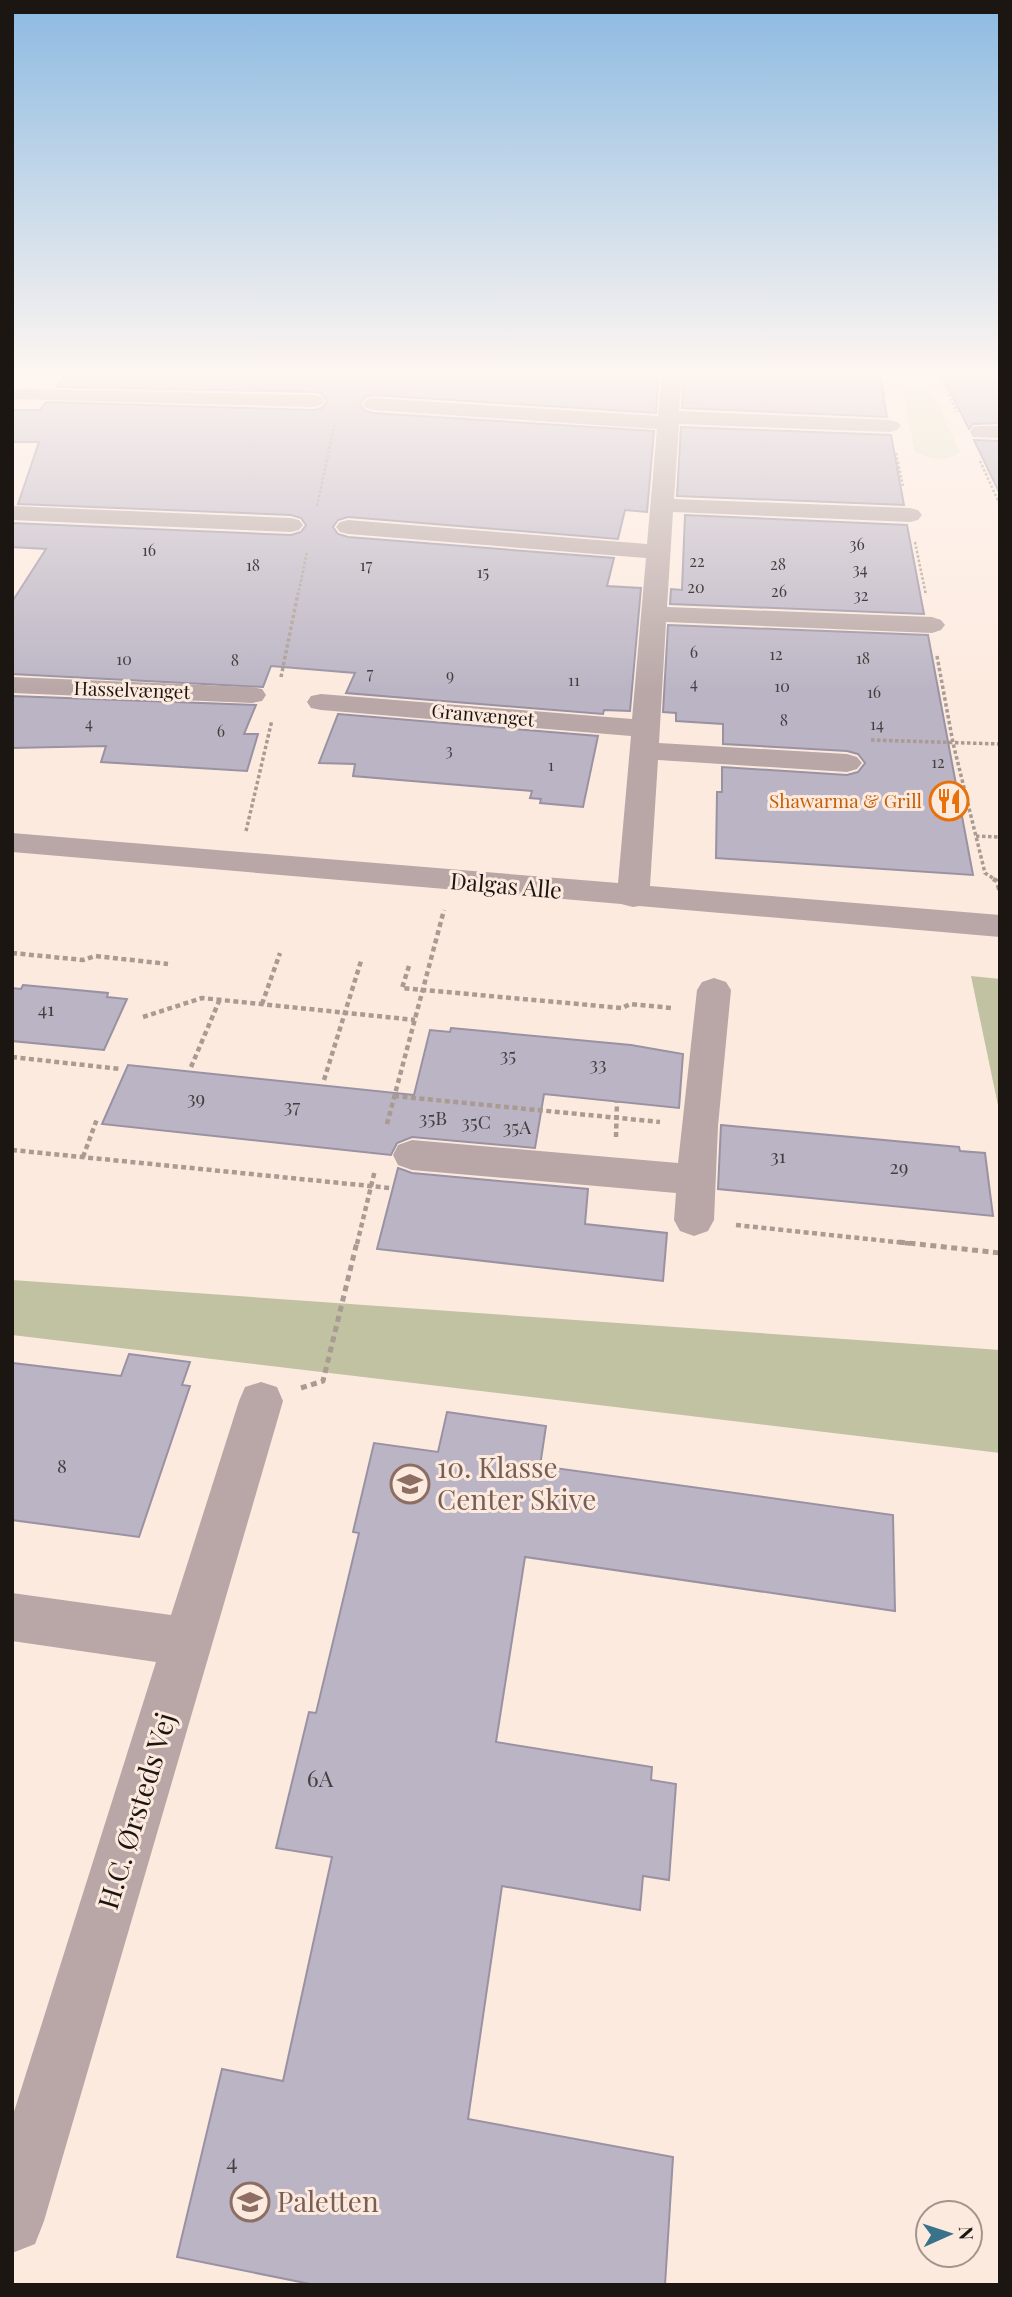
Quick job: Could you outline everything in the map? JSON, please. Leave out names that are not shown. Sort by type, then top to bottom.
[{"type":"street","points":[[633,897],[664,477]]},
{"type":"street","points":[[662,506],[910,515]]},
{"type":"street","points":[[12,513],[291,525]]},
{"type":"street","points":[[348,527],[659,552]]},
{"type":"street","points":[[654,614],[932,625]]},
{"type":"street","name":"Hasselvænget","points":[[12,685],[263,702]]},
{"type":"street","name":"Granvænget","points":[[321,702],[847,763]]},
{"type":"street","name":"Dalgas Alle","points":[[12,842],[633,897],[1000,926]]},
{"type":"street","points":[[695,1220],[699,1126],[713,1001]]},
{"type":"street","points":[[412,1155],[697,1180]]},
{"type":"street","name":"H.C. Ørsteds Vej","points":[[12,2221],[261,1401]]},
{"type":"street","points":[[12,1617],[188,1642]]},
{"type":"path","points":[[316,513],[324,477]]},
{"type":"path","points":[[902,477],[953,743],[985,873],[997,881],[1000,893]]},
{"type":"path","points":[[280,683],[308,552]]},
{"type":"path","points":[[239,862],[263,702]]},
{"type":"path","points":[[976,836],[1000,837]]},
{"type":"path","points":[[12,953],[83,960],[95,956],[167,964]]},
{"type":"path","points":[[262,1004],[280,953]]},
{"type":"path","points":[[324,1080],[361,961]]},
{"type":"path","points":[[409,966],[402,988],[622,1007],[630,1004],[713,1001]]},
{"type":"path","points":[[144,1017],[202,998],[415,1020]]},
{"type":"path","points":[[191,1067],[220,999]]},
{"type":"path","points":[[12,1057],[120,1069]]},
{"type":"path","points":[[394,1096],[699,1126]]},
{"type":"path","points":[[83,1157],[97,1119]]},
{"type":"green space","points":[[971,976],[1000,979],[1000,1115]]},
{"type":"green space","points":[[12,1280],[1000,1350],[1000,1453],[12,1335]]},
{"type":"building","points":[[27,477],[650,477],[647,512],[625,510],[618,539],[348,517],[338,520],[333,527],[338,534],[348,537],[614,558],[607,586],[641,588],[630,711],[604,710],[603,714],[346,693],[355,673],[271,666],[263,687],[12,674],[12,602],[46,549],[12,547],[12,523],[291,535],[301,532],[306,525],[301,518],[291,515],[18,504]]},
{"type":"building","points":[[678,477],[899,477],[904,505],[677,496]]},
{"type":"building","points":[[992,477],[1000,477],[1000,494]]},
{"type":"building","points":[[685,515],[907,525],[924,614],[670,604],[671,589],[682,590]]},
{"type":"building","points":[[668,625],[928,635],[973,875],[716,858],[717,792],[722,792],[722,767],[847,775],[858,772],[865,763],[858,754],[847,751],[723,744],[723,724],[676,721],[676,713],[663,712]]},
{"type":"building","points":[[12,696],[256,705],[244,734],[258,734],[247,771],[101,762],[106,746],[12,748]]},
{"type":"building","points":[[338,714],[598,736],[583,807],[540,803],[541,799],[530,798],[532,791],[353,776],[355,764],[319,763]]},
{"type":"building","points":[[23,985],[108,993],[107,997],[127,999],[104,1050],[12,1041],[12,988],[21,989]]},
{"type":"building","points":[[451,1028],[631,1045],[683,1054],[679,1108],[544,1094],[535,1148],[412,1137],[397,1143],[391,1155],[102,1124],[128,1065],[414,1095],[430,1030],[450,1032]]},
{"type":"building","points":[[721,1125],[959,1147],[960,1151],[985,1153],[993,1216],[718,1189]]},
{"type":"building","points":[[398,1168],[412,1173],[588,1189],[585,1224],[667,1233],[663,1281],[377,1249]]},
{"type":"building","points":[[129,1354],[190,1362],[182,1385],[190,1386],[139,1537],[12,1520],[12,1363],[121,1376]]},
{"type":"building","points":[[447,1412],[546,1426],[540,1466],[893,1515],[895,1611],[525,1557],[496,1742],[652,1767],[651,1780],[676,1784],[669,1880],[643,1876],[640,1910],[502,1886],[468,2119],[673,2157],[665,2285],[315,2285],[177,2257],[222,2069],[283,2081],[332,1857],[276,1848],[309,1712],[316,1713],[359,1533],[353,1532],[374,1443],[438,1452]]},
{"type":"place","name":"Shawarma & Grill","points":[[949,801]]},
{"type":"place","name":"10. Klasse Center Skive","points":[[410,1484]]},
{"type":"place","name":"Paletten","points":[[250,2202]]}]
